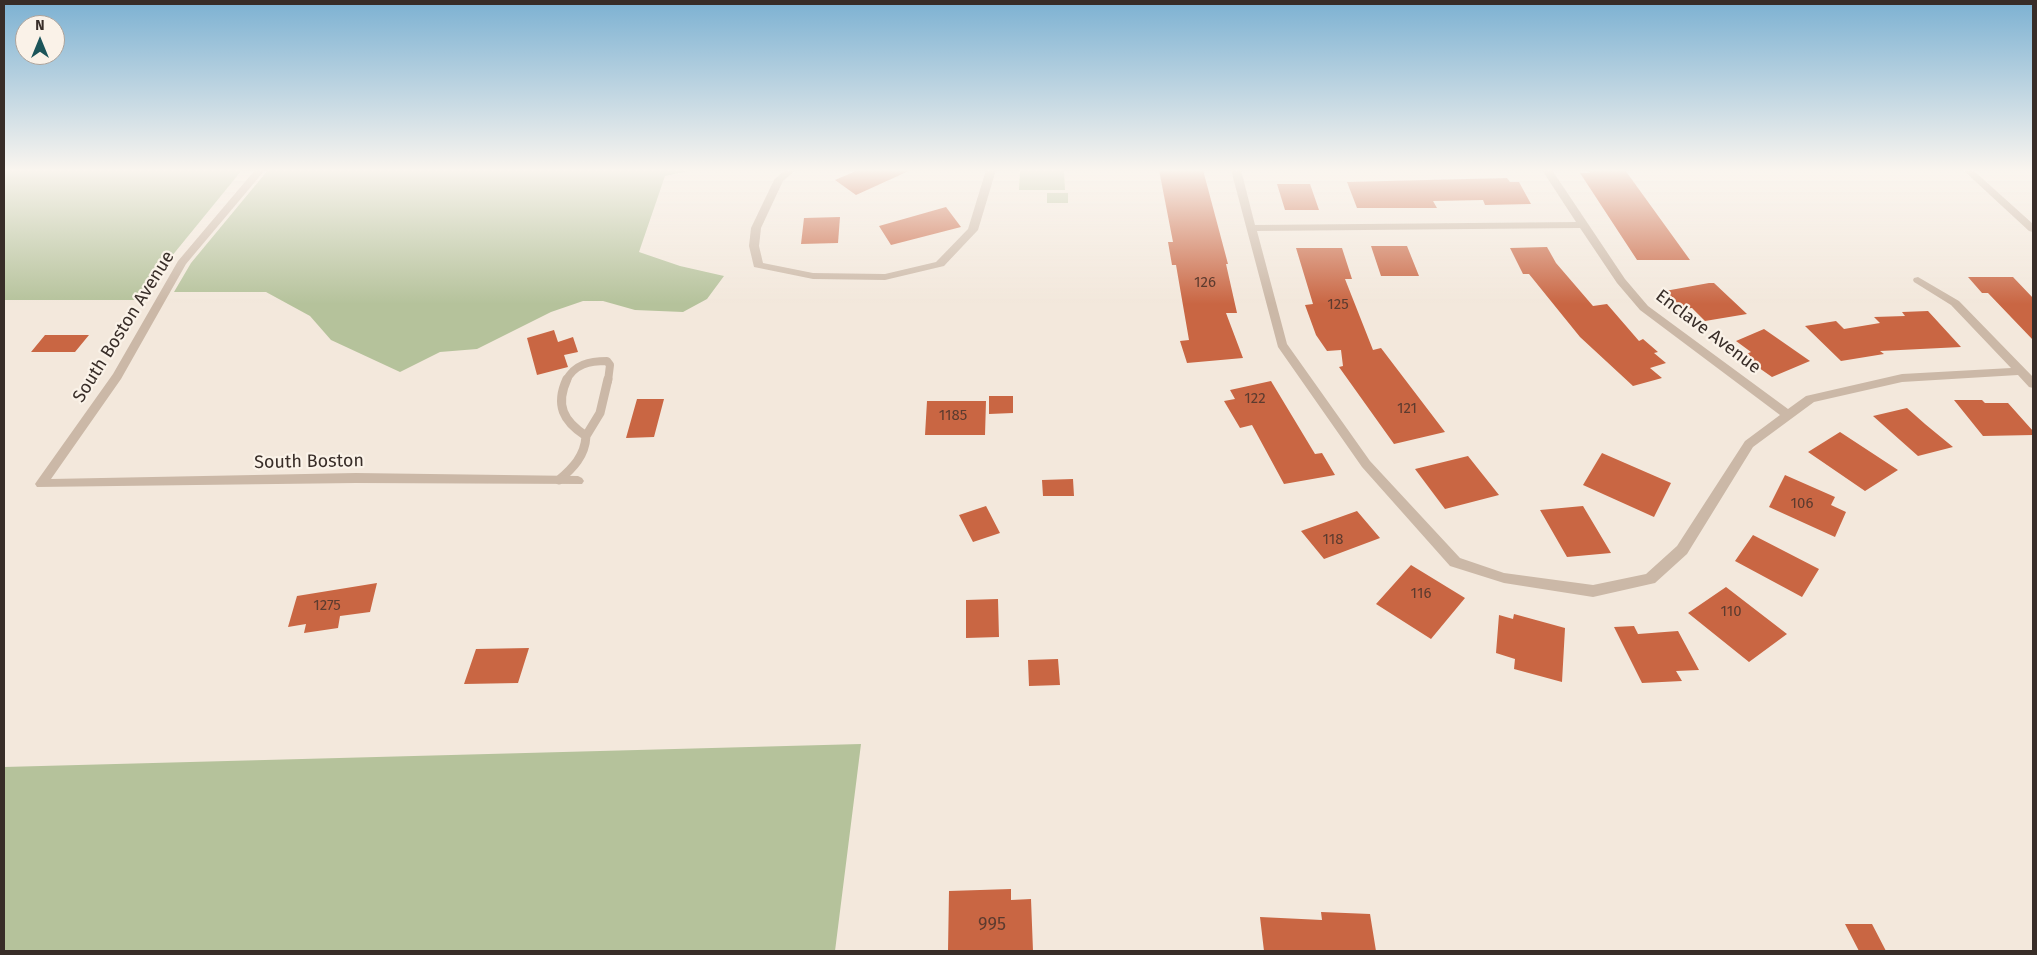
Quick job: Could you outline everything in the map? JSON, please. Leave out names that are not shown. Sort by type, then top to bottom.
[{"type":"street","name":"South Boston Avenue","points":[[40,484],[117,376],[182,263],[223,215]]},
{"type":"street","points":[[762,215],[756,228],[754,246],[758,265],[813,276],[885,277],[940,264],[973,230],[978,215]]},
{"type":"street","points":[[1248,215],[1282,344],[1366,464],[1455,562],[1504,578],[1593,590],[1650,579],[1682,550],[1749,444],[1810,399],[1902,378],[2021,371]]},
{"type":"street","name":"Enclave Avenue","points":[[1575,215],[1621,281],[1644,308],[1788,415]]},
{"type":"street","points":[[2017,215],[2033,229]]},
{"type":"street","points":[[1252,228],[1582,225]]},
{"type":"street","points":[[1918,280],[1955,303],[2033,384]]},
{"type":"street","name":"South Boston","points":[[40,484],[356,478],[578,481]]},
{"type":"lane","points":[[559,480],[574,468],[587,445],[586,436],[595,424],[607,388],[610,365],[607,361],[591,362],[574,369],[565,382],[561,393],[560,402],[562,409],[577,432],[586,436]]},
{"type":"green space","points":[[4,215],[206,215],[136,300],[4,300]]},
{"type":"green space","points":[[231,215],[652,215],[639,252],[680,266],[724,276],[707,299],[683,312],[635,310],[603,301],[583,301],[551,312],[477,349],[440,352],[400,372],[331,340],[310,316],[266,292],[174,292],[191,263]]},
{"type":"green space","points":[[861,744],[835,951],[4,951],[4,767]]},
{"type":"building","points":[[919,215],[952,215],[961,227],[891,245],[879,226]]},
{"type":"building","points":[[1168,215],[1215,215],[1228,264],[1226,264],[1237,313],[1226,313],[1243,358],[1187,363],[1180,341],[1189,340],[1176,265],[1172,265],[1168,242],[1173,242]]},
{"type":"building","points":[[1607,215],[1657,215],[1690,260],[1637,260]]},
{"type":"building","points":[[840,217],[838,243],[801,244],[804,218]]},
{"type":"building","points":[[1371,246],[1407,246],[1419,276],[1381,276]]},
{"type":"building","points":[[1547,247],[1556,263],[1593,306],[1607,304],[1639,341],[1643,339],[1658,352],[1654,353],[1666,363],[1650,368],[1662,378],[1633,386],[1580,337],[1529,274],[1523,274],[1510,248]]},
{"type":"building","points":[[1296,248],[1342,248],[1352,279],[1345,279],[1373,350],[1381,348],[1445,432],[1394,444],[1339,367],[1343,366],[1341,350],[1327,351],[1316,335],[1305,305],[1313,304]]},
{"type":"building","points":[[1968,277],[2013,277],[2033,298],[2033,340],[1988,293],[1982,293]]},
{"type":"building","points":[[1714,283],[1747,314],[1705,321],[1692,308],[1683,309],[1665,291]]},
{"type":"building","points":[[1928,311],[1961,347],[1880,351],[1884,354],[1841,361],[1805,326],[1836,321],[1844,329],[1880,323],[1874,317],[1905,316],[1902,312]]},
{"type":"building","points":[[1764,329],[1810,361],[1772,377],[1742,356],[1751,352],[1736,341]]},
{"type":"building","points":[[554,330],[558,342],[573,337],[578,352],[564,355],[568,367],[537,375],[527,338]]},
{"type":"building","points":[[45,335],[89,335],[75,352],[31,352]]},
{"type":"building","points":[[1271,381],[1315,454],[1322,453],[1335,475],[1284,484],[1252,425],[1240,428],[1224,401],[1235,399],[1230,390]]},
{"type":"building","points":[[989,396],[1013,396],[1013,413],[989,414]]},
{"type":"building","points":[[637,399],[664,399],[654,437],[626,438]]},
{"type":"building","points":[[1954,400],[1982,400],[1985,403],[2008,403],[2033,431],[2033,435],[1983,436]]},
{"type":"building","points":[[927,401],[986,401],[985,435],[925,435]]},
{"type":"building","points":[[1907,408],[1953,447],[1918,456],[1873,416]]},
{"type":"building","points":[[1840,432],[1898,470],[1865,491],[1808,452]]},
{"type":"building","points":[[1602,453],[1671,483],[1654,517],[1583,485]]},
{"type":"building","points":[[1468,456],[1499,495],[1445,509],[1415,469]]},
{"type":"building","points":[[1785,475],[1835,497],[1831,505],[1846,512],[1835,537],[1769,507]]},
{"type":"building","points":[[1073,479],[1074,496],[1043,496],[1042,480]]},
{"type":"building","points":[[986,506],[1000,533],[973,542],[959,515]]},
{"type":"building","points":[[1583,506],[1611,553],[1567,557],[1540,510]]},
{"type":"building","points":[[1357,511],[1380,538],[1324,559],[1301,531]]},
{"type":"building","points":[[1753,535],[1819,569],[1802,597],[1735,561]]},
{"type":"building","points":[[1411,565],[1465,598],[1431,639],[1376,604]]},
{"type":"building","points":[[377,583],[370,612],[340,616],[338,628],[304,633],[306,624],[288,627],[297,596]]},
{"type":"building","points":[[1726,587],[1787,634],[1749,662],[1688,613]]},
{"type":"building","points":[[998,599],[999,637],[966,638],[966,600]]},
{"type":"building","points":[[1514,614],[1565,628],[1562,682],[1514,669],[1515,659],[1496,653],[1499,615],[1513,619]]},
{"type":"building","points":[[1634,626],[1638,634],[1678,631],[1699,670],[1676,671],[1682,681],[1642,683],[1614,627]]},
{"type":"building","points":[[529,648],[518,683],[464,684],[476,649]]},
{"type":"building","points":[[1058,659],[1060,685],[1029,686],[1028,660]]},
{"type":"building","points":[[1011,889],[1011,900],[1031,899],[1033,951],[948,951],[949,891]]},
{"type":"building","points":[[1321,912],[1370,914],[1376,951],[1264,951],[1260,917],[1322,920]]},
{"type":"building","points":[[1845,924],[1872,924],[1886,951],[1859,951]]}]
